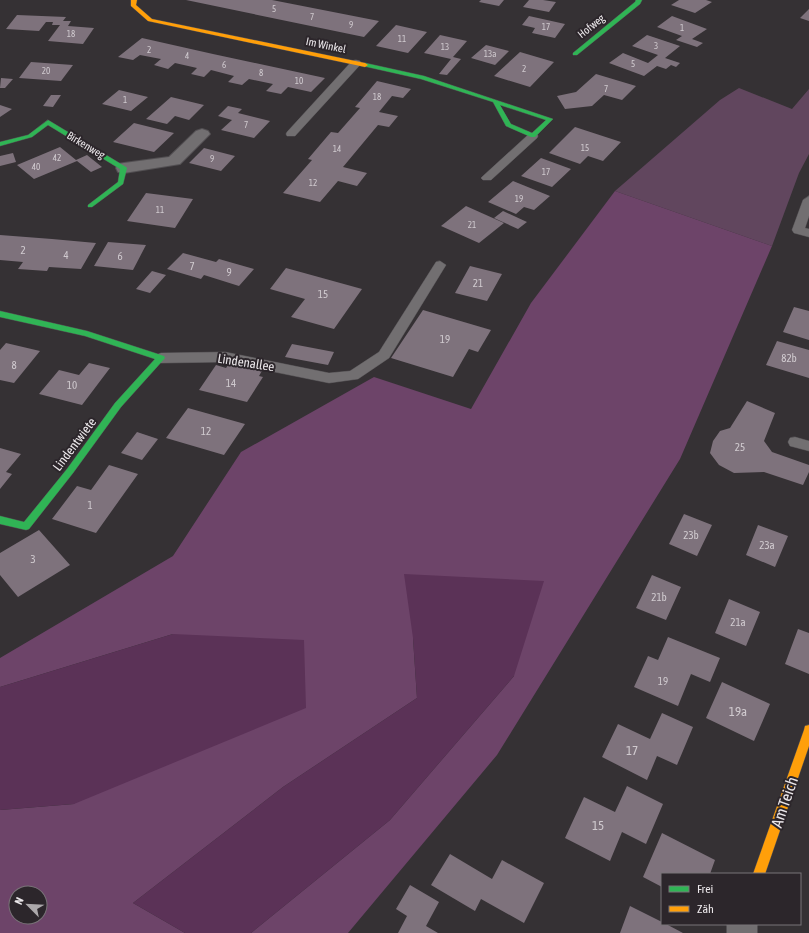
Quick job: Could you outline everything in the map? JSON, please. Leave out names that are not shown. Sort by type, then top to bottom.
[{"type":"street","name":"Im Winkel","points":[[134,0],[133,5],[150,20],[422,77],[550,119],[533,136]]},
{"type":"street","name":"Hofweg","points":[[575,54],[638,4],[639,0]]},
{"type":"street","points":[[495,101],[508,125],[533,136]]},
{"type":"street","name":"Birkenweg","points":[[0,144],[30,136],[48,122],[124,168]]},
{"type":"street","points":[[90,206],[121,183],[124,168],[174,161],[202,134]]},
{"type":"street","name":"Lindenallee","points":[[0,314],[87,334],[161,358]]},
{"type":"street","name":"Lindentwiete","points":[[0,520],[26,526],[70,471],[118,405],[161,358]]},
{"type":"street","name":"Am Teich","points":[[759,873],[809,730]]},
{"type":"lane","points":[[291,134],[356,63]]},
{"type":"lane","points":[[487,178],[533,136]]},
{"type":"lane","points":[[809,200],[798,230],[809,233]]},
{"type":"lane","name":"Lindenallee","points":[[161,358],[225,357],[329,378],[353,376],[384,355],[440,265]]},
{"type":"lane","points":[[795,442],[809,446]]},
{"type":"shaded area","points":[[739,88],[792,109],[809,89],[809,154],[799,173],[772,246],[615,191],[720,100]]},
{"type":"shaded area","points":[[615,191],[772,246],[680,459],[497,755],[348,933],[251,933],[390,820],[514,676],[413,638],[417,698],[283,787],[133,903],[185,933],[0,933],[0,810],[74,804],[173,634],[0,687],[0,658],[173,556],[241,452],[374,377],[471,409],[531,303]]},
{"type":"shaded area","points":[[404,574],[544,581],[514,676],[390,820],[251,933],[185,933],[133,903],[283,787],[417,698],[413,638]]},
{"type":"shaded area","points":[[173,634],[304,640],[306,708],[74,804],[0,810],[0,687]]},
{"type":"building","points":[[186,0],[272,0],[379,21],[364,37]]},
{"type":"building","points":[[481,0],[504,0],[499,6],[479,2]]},
{"type":"building","points":[[529,0],[556,2],[549,12],[523,7]]},
{"type":"building","points":[[679,0],[706,0],[712,2],[695,13],[671,5]]},
{"type":"building","points":[[809,9],[809,21],[800,18]]},
{"type":"building","points":[[17,15],[66,17],[63,21],[71,21],[68,26],[94,28],[83,44],[48,41],[60,25],[52,25],[53,22],[46,22],[39,31],[6,29]]},
{"type":"building","points":[[529,16],[565,24],[555,38],[532,33],[535,28],[522,25]]},
{"type":"building","points":[[672,16],[707,29],[692,39],[703,43],[697,47],[676,40],[682,36],[657,27]]},
{"type":"building","points":[[396,25],[427,32],[408,53],[376,46]]},
{"type":"building","points":[[440,35],[467,41],[453,57],[461,59],[447,75],[439,74],[451,59],[424,53]]},
{"type":"building","points":[[647,35],[680,46],[665,58],[680,63],[676,67],[671,65],[666,69],[657,66],[644,76],[609,63],[623,53],[648,63],[658,55],[632,46]]},
{"type":"building","points":[[142,38],[325,78],[311,92],[288,87],[281,94],[266,91],[273,84],[249,79],[242,85],[228,82],[234,76],[211,70],[204,77],[191,74],[197,68],[175,63],[168,69],[154,65],[161,59],[140,55],[133,60],[118,57]]},
{"type":"building","points":[[486,45],[509,51],[495,65],[471,58]]},
{"type":"building","points":[[520,52],[554,62],[530,87],[494,76]]},
{"type":"building","points":[[31,62],[73,65],[61,81],[19,78]]},
{"type":"building","points":[[596,74],[636,86],[622,100],[604,95],[592,106],[565,109],[557,96],[576,92]]},
{"type":"building","points":[[1,78],[13,79],[5,88],[0,88]]},
{"type":"building","points":[[377,81],[411,89],[403,98],[392,96],[379,112],[398,116],[389,127],[378,125],[343,167],[367,173],[357,186],[338,181],[320,202],[283,193],[312,160],[308,159],[331,132],[338,133],[360,108],[355,107]]},
{"type":"building","points":[[119,90],[148,97],[131,111],[102,104]]},
{"type":"building","points":[[51,95],[61,95],[53,107],[43,106]]},
{"type":"building","points":[[171,97],[204,105],[189,120],[175,116],[167,124],[146,119]]},
{"type":"building","points":[[0,105],[12,109],[0,117]]},
{"type":"building","points":[[228,106],[242,109],[238,113],[270,121],[254,138],[221,130],[232,120],[218,116]]},
{"type":"building","points":[[134,123],[174,133],[154,152],[113,142]]},
{"type":"building","points":[[575,127],[621,142],[603,161],[588,156],[580,164],[549,153]]},
{"type":"building","points":[[60,147],[76,160],[87,155],[102,167],[91,172],[77,161],[34,179],[17,165]]},
{"type":"building","points":[[204,148],[235,156],[221,171],[189,163]]},
{"type":"building","points":[[13,153],[16,162],[0,166],[0,156]]},
{"type":"building","points":[[541,158],[571,169],[552,187],[521,176]]},
{"type":"building","points":[[513,181],[550,196],[534,210],[524,207],[516,214],[488,202]]},
{"type":"building","points":[[146,193],[193,199],[175,228],[127,221]]},
{"type":"building","points":[[466,206],[504,223],[479,243],[441,226]]},
{"type":"building","points":[[503,211],[527,222],[518,229],[494,218]]},
{"type":"building","points":[[0,235],[96,243],[81,269],[49,267],[47,271],[18,269],[23,262],[0,260]]},
{"type":"building","points":[[108,242],[146,245],[133,270],[94,266]]},
{"type":"building","points":[[183,253],[216,262],[219,259],[254,269],[239,286],[204,275],[201,279],[167,269]]},
{"type":"building","points":[[470,266],[502,274],[487,301],[455,293]]},
{"type":"building","points":[[286,268],[362,289],[334,329],[291,317],[305,299],[270,289]]},
{"type":"building","points":[[152,271],[166,275],[150,293],[136,289]]},
{"type":"building","points":[[794,307],[809,311],[809,340],[783,332]]},
{"type":"building","points":[[423,310],[491,330],[478,352],[469,349],[453,377],[391,358]]},
{"type":"building","points":[[777,341],[809,350],[809,378],[766,365]]},
{"type":"building","points":[[6,343],[40,351],[14,383],[0,380],[0,350]]},
{"type":"building","points":[[292,344],[334,352],[328,365],[285,357]]},
{"type":"building","points":[[231,361],[263,369],[259,376],[263,377],[247,402],[199,390],[216,365],[226,368]]},
{"type":"building","points":[[89,363],[110,368],[82,405],[39,394],[59,370],[79,375]]},
{"type":"building","points":[[747,401],[775,413],[764,441],[772,452],[809,465],[809,472],[803,485],[764,472],[734,473],[719,465],[710,453],[713,441],[720,431],[730,428]]},
{"type":"building","points":[[188,408],[245,424],[224,455],[166,438]]},
{"type":"building","points":[[137,432],[158,439],[142,460],[121,453]]},
{"type":"building","points":[[0,448],[21,454],[6,472],[12,474],[0,489]]},
{"type":"building","points":[[109,465],[138,474],[96,533],[52,519],[77,486],[91,490]]},
{"type":"building","points":[[684,514],[712,525],[697,556],[669,544]]},
{"type":"building","points":[[758,525],[788,536],[775,567],[746,555]]},
{"type":"building","points":[[39,530],[70,565],[18,597],[0,575],[0,553]]},
{"type":"building","points":[[652,575],[681,587],[666,620],[636,608]]},
{"type":"building","points":[[729,599],[760,612],[746,646],[715,633]]},
{"type":"building","points":[[798,629],[809,633],[809,674],[785,664]]},
{"type":"building","points":[[668,637],[720,658],[710,682],[691,674],[678,706],[634,687],[648,656],[658,660]]},
{"type":"building","points":[[722,682],[770,704],[754,741],[706,718]]},
{"type":"building","points":[[662,713],[693,727],[677,765],[657,756],[647,780],[602,757],[618,724],[650,739]]},
{"type":"building","points":[[627,786],[663,804],[646,844],[622,832],[610,861],[565,838],[584,797],[615,812]]},
{"type":"building","points":[[662,833],[715,860],[710,873],[661,873],[661,886],[643,877]]},
{"type":"building","points":[[450,854],[492,879],[502,860],[544,883],[524,923],[481,899],[475,911],[431,885]]},
{"type":"building","points":[[410,885],[439,902],[426,926],[438,933],[398,933],[407,916],[396,909]]},
{"type":"building","points":[[630,906],[661,922],[661,925],[668,925],[683,933],[620,933]]},
{"type":"traffic: fast","points":[[575,54],[638,3],[639,0]]},
{"type":"traffic: fast","points":[[365,65],[422,77],[550,119],[533,136],[508,125],[495,101]]},
{"type":"traffic: fast","points":[[0,144],[30,136],[48,122],[124,168],[121,183],[90,206]]},
{"type":"traffic: fast","points":[[0,314],[87,334],[161,358],[118,405],[70,471],[26,526],[0,520]]},
{"type":"traffic: slow","points":[[134,0],[133,5],[150,20],[365,65]]},
{"type":"traffic: slow","points":[[759,873],[809,730]]}]
